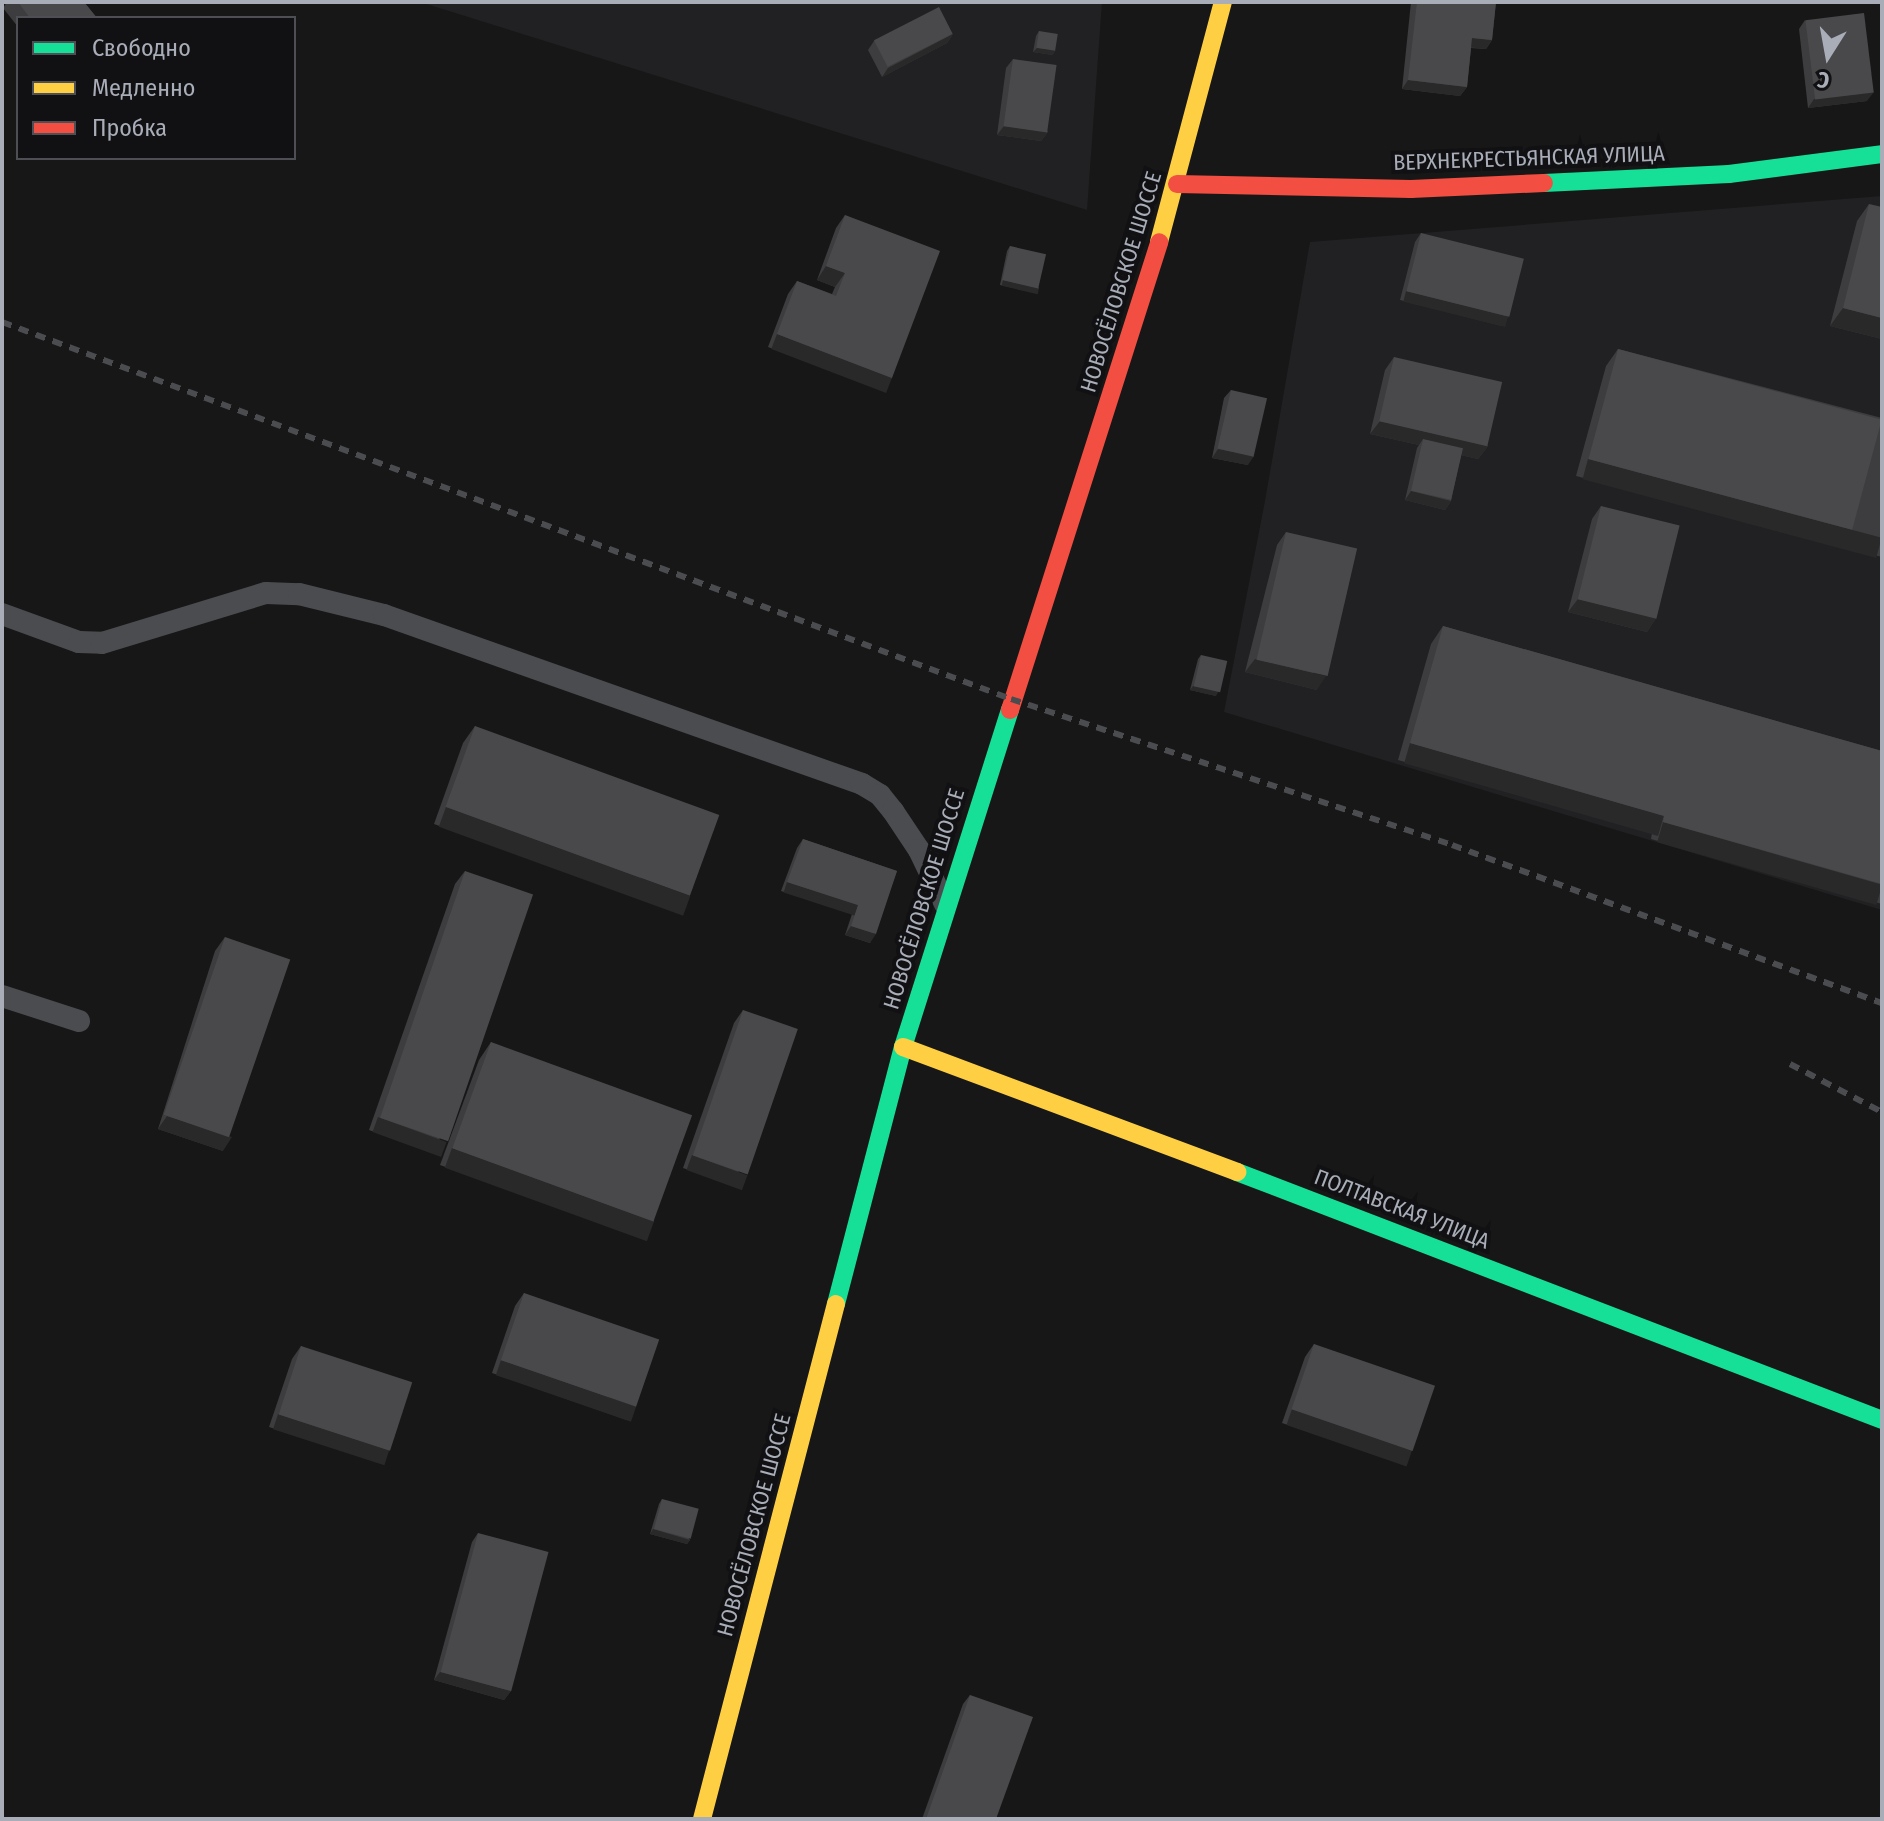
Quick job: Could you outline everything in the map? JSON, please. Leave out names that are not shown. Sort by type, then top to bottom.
[{"type":"main road","name":"НОВОСЁЛОВСКОЕ ШОССЕ","points":[[702,1819],[903,1047],[1177,184],[1223,2]]},
{"type":"main road","name":"ВЕРХНЕКРЕСТЬЯНСКАЯ УЛИЦА","points":[[1177,184],[1411,189],[1729,174],[1882,154]]},
{"type":"main road","name":"ПОЛТАВСКАЯ УЛИЦА","points":[[903,1047],[1096,1117],[1882,1420]]},
{"type":"lane","points":[[2,614],[79,642],[102,643],[266,593],[299,594],[384,615],[862,784],[880,795],[893,811],[919,850],[946,905]]},
{"type":"lane","points":[[2,996],[79,1021]]},
{"type":"shaded area","points":[[420,2],[1102,2],[1087,210]]},
{"type":"shaded area","points":[[1882,196],[1882,910],[1224,712],[1310,242]]},
{"type":"building","points":[[18,2],[84,2],[95,16],[28,16]]},
{"type":"building","points":[[1417,2],[1496,2],[1492,40],[1472,38],[1467,87],[1408,80]]},
{"type":"building","points":[[939,7],[953,34],[888,67],[874,40]]},
{"type":"building","points":[[1864,13],[1874,92],[1815,100],[1805,20]]},
{"type":"building","points":[[1039,31],[1058,34],[1055,51],[1036,48]]},
{"type":"building","points":[[1013,59],[1057,65],[1047,132],[1004,126]]},
{"type":"building","points":[[1869,204],[1882,207],[1882,318],[1843,308]]},
{"type":"building","points":[[845,215],[940,251],[892,378],[777,334],[797,281],[836,296],[845,273],[826,266]]},
{"type":"building","points":[[1421,233],[1524,259],[1509,317],[1406,291]]},
{"type":"building","points":[[1010,246],[1046,254],[1038,288],[1002,280]]},
{"type":"building","points":[[1618,349],[1882,420],[1852,530],[1588,459]]},
{"type":"building","points":[[1394,357],[1502,382],[1487,446],[1379,421]]},
{"type":"building","points":[[1231,390],[1267,398],[1254,457],[1218,448]]},
{"type":"building","points":[[1423,439],[1463,448],[1451,500],[1411,491]]},
{"type":"building","points":[[1601,506],[1680,526],[1656,619],[1578,599]]},
{"type":"building","points":[[1286,532],[1357,548],[1328,676],[1257,660]]},
{"type":"building","points":[[1443,626],[1882,751],[1882,884],[1663,822],[1664,816],[1410,743]]},
{"type":"building","points":[[1201,655],[1227,661],[1220,692],[1194,686]]},
{"type":"building","points":[[475,726],[719,815],[690,896],[446,807]]},
{"type":"building","points":[[803,839],[897,871],[876,934],[851,926],[858,905],[787,882]]},
{"type":"building","points":[[465,871],[533,894],[448,1141],[380,1118]]},
{"type":"building","points":[[225,937],[290,959],[229,1137],[164,1115]]},
{"type":"building","points":[[743,1010],[798,1029],[748,1174],[693,1156]]},
{"type":"building","points":[[491,1042],[692,1115],[653,1221],[452,1148]]},
{"type":"building","points":[[524,1293],[659,1340],[636,1407],[501,1360]]},
{"type":"building","points":[[1314,1344],[1435,1386],[1413,1451],[1292,1409]]},
{"type":"building","points":[[301,1346],[412,1382],[390,1451],[279,1414]]},
{"type":"building","points":[[662,1499],[699,1509],[691,1539],[654,1529]]},
{"type":"building","points":[[478,1533],[549,1552],[511,1691],[441,1672]]},
{"type":"building","points":[[970,1695],[1033,1717],[996,1819],[926,1819]]},
{"type":"railway","points":[[2,322],[1011,699],[1452,845],[1882,1003]]},
{"type":"railway","points":[[1790,1064],[1882,1112]]},
{"type":"traffic: fast","points":[[1544,183],[1729,174],[1882,154]]},
{"type":"traffic: fast","points":[[836,1304],[903,1047],[1010,710]]},
{"type":"traffic: fast","points":[[1237,1172],[1882,1420]]},
{"type":"traffic: slow","points":[[1159,242],[1223,2]]},
{"type":"traffic: slow","points":[[903,1047],[1237,1172]]},
{"type":"traffic: slow","points":[[702,1819],[836,1304]]},
{"type":"traffic: jam","points":[[1177,184],[1411,189],[1544,183]]},
{"type":"traffic: jam","points":[[1010,710],[1159,242]]}]
